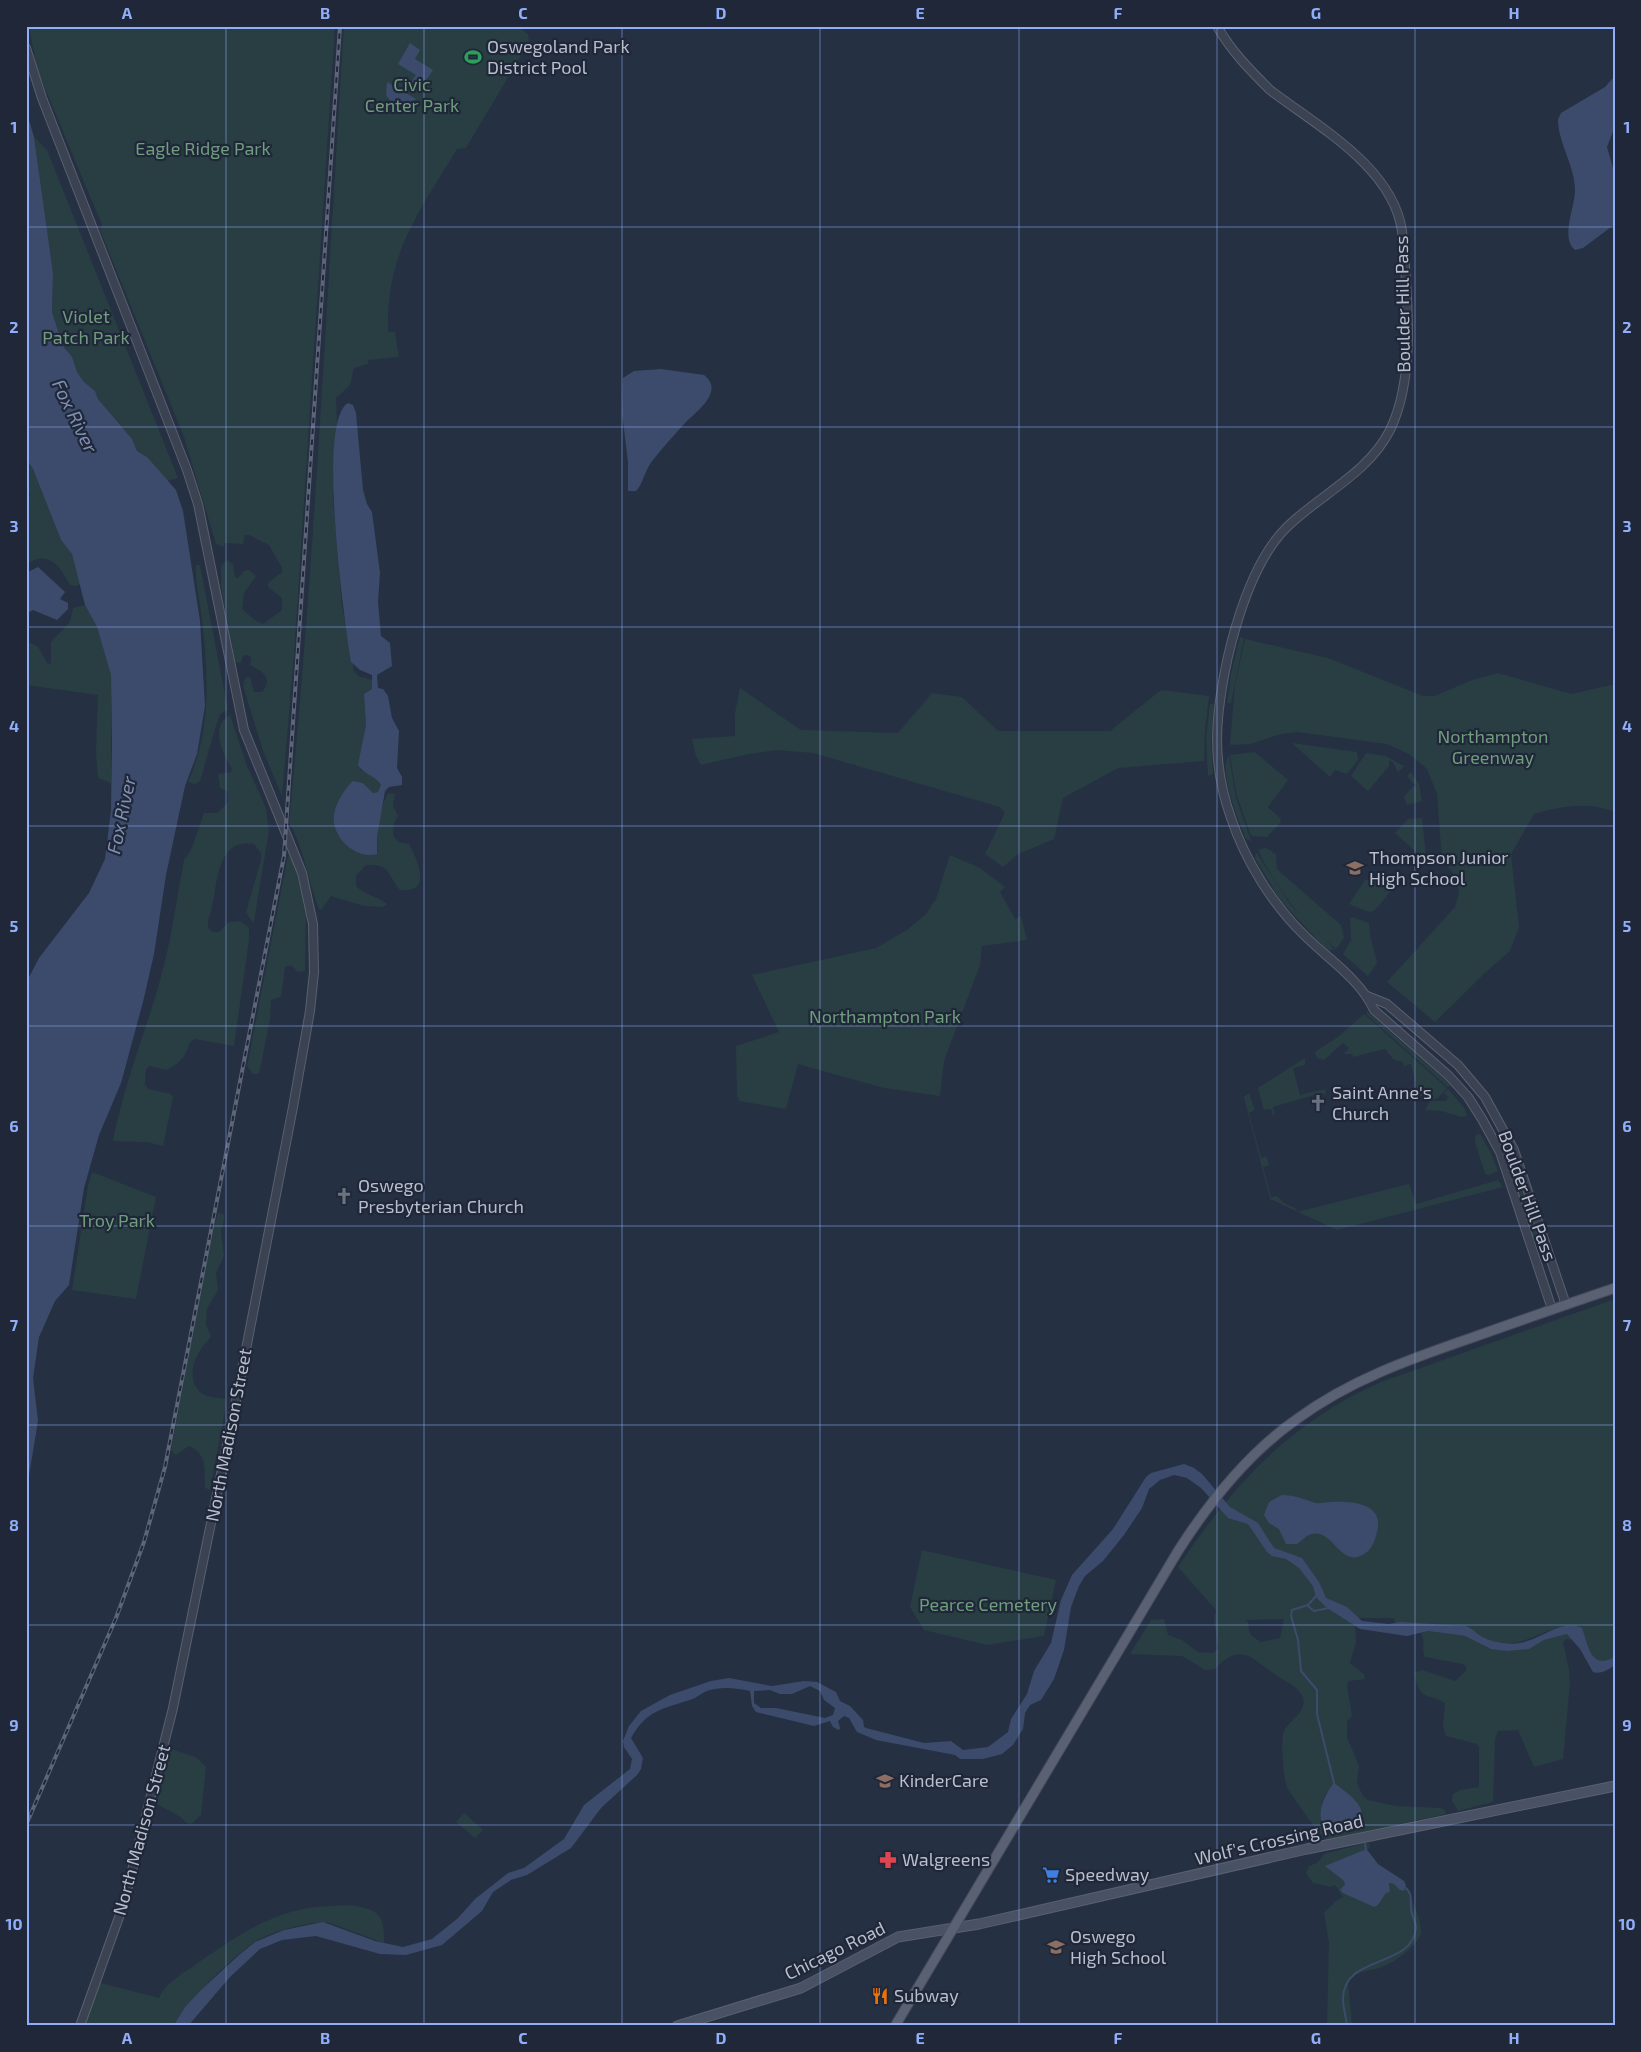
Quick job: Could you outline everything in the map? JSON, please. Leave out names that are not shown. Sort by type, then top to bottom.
[{"type":"main road","points":[[895,2026],[1178,1551],[1205,1510],[1225,1486],[1276,1435],[1343,1389],[1399,1363],[1615,1288]]},
{"type":"main road","name":"Wolf's Crossing Road","points":[[951,1930],[1316,1848],[1615,1786]]},
{"type":"main road","name":"Chicago Road","points":[[677,2026],[801,1988],[898,1937],[951,1930]]},
{"type":"street","name":"Boulder Hill Pass","points":[[1217,26],[1240,60],[1270,90],[1363,161],[1390,196],[1401,221],[1405,266],[1407,358],[1404,388],[1396,417],[1384,440],[1359,469],[1285,529],[1262,559],[1248,591],[1229,656],[1220,704],[1217,738],[1220,773],[1230,817],[1243,849],[1280,908],[1304,935],[1367,996],[1374,1010],[1449,1076],[1468,1097],[1500,1152],[1552,1309]]},
{"type":"street","name":"North Madison Street","points":[[26,48],[42,98],[187,470],[206,532],[244,730],[289,836],[302,873],[313,924],[314,972],[310,1011],[234,1411],[168,1734],[123,1906],[80,2026]]},
{"type":"street","name":"Boulder Hill Pass","points":[[1367,996],[1387,1004],[1458,1065],[1485,1097],[1514,1150],[1566,1304]]},
{"type":"green space","name":"Eagle Ridge Park","points":[[29,26],[335,26],[294,655],[282,796],[263,751],[243,686],[245,678],[250,677],[254,692],[262,692],[267,679],[262,672],[250,665],[251,658],[248,655],[243,656],[241,663],[235,662],[221,586],[221,566],[227,560],[233,564],[235,577],[238,578],[244,571],[249,570],[256,576],[244,593],[242,609],[256,621],[263,624],[282,610],[282,598],[268,587],[268,583],[282,572],[282,568],[269,545],[249,535],[245,535],[243,544],[225,543],[224,547],[216,544],[184,437],[100,230],[102,225],[37,69]]},
{"type":"green space","name":"Civic Center Park","points":[[344,26],[517,26],[528,34],[529,42],[466,148],[457,149],[429,194],[407,235],[392,279],[389,304],[388,332],[395,332],[399,357],[368,360],[368,364],[354,368],[350,385],[336,398],[337,425],[333,499],[342,606],[354,671],[358,676],[372,680],[372,689],[364,694],[366,725],[360,770],[371,774],[381,785],[378,792],[373,793],[363,783],[353,781],[334,812],[334,824],[339,836],[378,851],[378,829],[383,806],[388,793],[395,794],[393,806],[398,816],[394,823],[393,835],[398,842],[409,844],[419,866],[420,881],[417,886],[410,890],[400,890],[384,868],[366,865],[356,876],[356,886],[387,904],[383,907],[364,906],[331,896],[322,909],[319,909],[303,855],[289,823],[320,425]]},
{"type":"green space","name":"Violet Patch Park","points":[[34,137],[47,150],[178,478],[167,481],[147,457],[137,451],[132,439],[98,399],[95,391],[84,382],[77,372],[72,357],[63,346],[52,312],[53,273]]},
{"type":"green space","points":[[26,458],[33,469],[61,540],[72,554],[80,583],[77,586],[70,585],[63,572],[48,559],[34,560],[26,565],[26,499],[30,496],[26,483]]},
{"type":"green space","points":[[196,565],[200,565],[228,710],[220,714],[200,781],[195,784],[188,782],[196,762],[205,722],[207,681]]},
{"type":"green space","points":[[85,605],[97,627],[111,675],[111,783],[98,778],[96,753],[98,695],[26,685],[26,641],[38,647],[47,663],[51,664],[51,642],[70,622],[73,608]]},
{"type":"green space","points":[[1240,637],[1244,638],[1231,703],[1227,703],[1231,674]]},
{"type":"green space","name":"Northampton Greenway","points":[[1245,639],[1328,658],[1423,696],[1435,696],[1472,680],[1498,673],[1572,694],[1615,684],[1615,812],[1595,807],[1575,806],[1534,814],[1511,854],[1519,927],[1510,951],[1435,1022],[1387,982],[1455,907],[1459,893],[1456,877],[1442,860],[1437,794],[1427,769],[1409,754],[1387,744],[1297,732],[1281,734],[1250,744],[1230,745],[1235,685]]},
{"type":"green space","points":[[740,688],[801,730],[898,733],[932,693],[962,697],[998,731],[1110,731],[1161,690],[1209,696],[1204,761],[1118,768],[1063,798],[1054,839],[1018,854],[1003,867],[985,854],[1005,813],[1000,807],[813,753],[776,750],[701,765],[696,756],[692,739],[735,736],[735,713]]},
{"type":"green space","points":[[1210,704],[1214,704],[1211,741],[1213,774],[1208,776],[1206,739]]},
{"type":"green space","points":[[230,715],[247,766],[266,808],[269,831],[253,923],[246,912],[261,860],[261,853],[254,844],[240,844],[230,850],[223,859],[208,920],[208,928],[213,932],[219,932],[229,922],[241,921],[249,928],[249,940],[234,1046],[195,1039],[190,1042],[182,1059],[171,1067],[166,1070],[150,1066],[146,1069],[145,1084],[148,1089],[171,1094],[173,1098],[163,1146],[147,1142],[113,1141],[128,1081],[163,969],[184,860],[191,850],[204,813],[218,813],[228,802],[227,791],[220,788],[218,774],[231,772],[232,769],[222,748],[219,733],[220,726]]},
{"type":"green space","points":[[1292,743],[1357,752],[1358,760],[1347,774],[1335,770],[1330,777]]},
{"type":"green space","points":[[1255,752],[1288,780],[1268,807],[1280,818],[1281,822],[1267,837],[1251,836],[1236,793],[1230,755]]},
{"type":"green space","points":[[1366,753],[1386,756],[1404,766],[1398,772],[1392,761],[1389,761],[1389,766],[1368,791],[1351,776]]},
{"type":"green space","points":[[1229,756],[1236,798],[1251,841],[1246,839],[1231,797],[1226,772],[1226,763]]},
{"type":"green space","points":[[1411,772],[1419,784],[1422,801],[1407,805],[1404,797],[1417,784],[1412,783],[1407,776]]},
{"type":"green space","points":[[1422,818],[1427,865],[1420,867],[1419,864],[1418,867],[1414,864],[1421,856],[1395,833],[1408,819]]},
{"type":"green space","points":[[1266,848],[1276,854],[1277,869],[1341,925],[1344,938],[1336,949],[1312,928],[1291,904],[1273,878],[1258,850]]},
{"type":"green space","points":[[1256,852],[1290,904],[1335,950],[1329,950],[1323,946],[1281,901],[1255,858]]},
{"type":"green space","name":"Northampton Park","points":[[950,855],[980,868],[1005,887],[1000,892],[1015,919],[1021,916],[1027,940],[982,946],[980,965],[944,1061],[940,1096],[884,1088],[798,1064],[786,1109],[739,1101],[737,1095],[736,1046],[779,1032],[752,975],[876,948],[907,930],[926,914],[936,899]]},
{"type":"green space","points":[[288,856],[293,859],[306,914],[305,971],[298,972],[291,965],[285,967],[281,997],[271,1000],[270,1019],[259,1074],[253,1074],[247,1066]]},
{"type":"green space","points":[[1393,878],[1396,885],[1374,911],[1369,912],[1349,904],[1365,880]]},
{"type":"green space","points":[[1352,917],[1369,923],[1377,963],[1368,976],[1343,954],[1351,940],[1350,919]]},
{"type":"green space","points":[[1366,1011],[1450,1085],[1448,1087],[1367,1015]]},
{"type":"green space","points":[[1364,1014],[1447,1088],[1438,1098],[1430,1100],[1426,1096],[1419,1096],[1411,1064],[1404,1066],[1403,1062],[1394,1060],[1385,1049],[1353,1057],[1352,1054],[1344,1054],[1349,1048],[1343,1043],[1324,1060],[1317,1058],[1315,1052],[1338,1037]]},
{"type":"green space","points":[[1305,1058],[1305,1065],[1293,1068],[1300,1095],[1325,1089],[1326,1094],[1320,1093],[1273,1107],[1275,1115],[1273,1116],[1271,1109],[1264,1110],[1258,1088]]},
{"type":"green space","points":[[1448,1089],[1465,1109],[1467,1116],[1461,1117],[1441,1111],[1425,1110],[1430,1101],[1446,1101],[1448,1096],[1444,1093]]},
{"type":"green space","points":[[1249,1093],[1255,1110],[1249,1113],[1261,1158],[1267,1157],[1269,1165],[1263,1167],[1271,1197],[1277,1196],[1297,1211],[1270,1199],[1244,1097]]},
{"type":"green space","points":[[1480,1134],[1491,1153],[1498,1171],[1489,1175],[1485,1174],[1475,1142],[1476,1135]]},
{"type":"green space","points":[[1500,1138],[1503,1139],[1507,1149],[1537,1233],[1535,1237],[1532,1236],[1498,1142]]},
{"type":"green space","name":"Troy Park","points":[[92,1172],[156,1197],[136,1299],[72,1290],[88,1186]]},
{"type":"green space","points":[[1498,1180],[1503,1187],[1337,1230],[1298,1212],[1409,1184],[1416,1204]]},
{"type":"green space","points":[[218,1212],[225,1215],[221,1231],[224,1256],[216,1273],[218,1290],[207,1309],[206,1325],[211,1336],[202,1347],[195,1361],[192,1374],[195,1386],[199,1391],[207,1396],[225,1399],[226,1406],[210,1490],[205,1488],[204,1463],[199,1453],[189,1446],[176,1455],[171,1450],[205,1268]]},
{"type":"green space","points":[[1615,1299],[1615,1657],[1607,1660],[1595,1658],[1589,1649],[1582,1628],[1555,1629],[1520,1642],[1504,1643],[1482,1637],[1466,1626],[1395,1623],[1394,1618],[1345,1618],[1355,1626],[1356,1642],[1350,1663],[1364,1674],[1365,1679],[1349,1681],[1347,1685],[1352,1716],[1347,1721],[1347,1737],[1359,1766],[1357,1783],[1363,1796],[1368,1800],[1396,1806],[1441,1808],[1446,1814],[1326,1840],[1289,1791],[1285,1780],[1282,1754],[1283,1734],[1285,1729],[1301,1711],[1304,1702],[1297,1689],[1253,1659],[1240,1654],[1232,1656],[1215,1669],[1205,1670],[1182,1656],[1130,1654],[1151,1620],[1164,1619],[1168,1635],[1182,1640],[1198,1652],[1213,1653],[1218,1649],[1214,1619],[1216,1610],[1178,1567],[1198,1537],[1242,1483],[1266,1459],[1318,1416],[1348,1398],[1381,1382]],"holes":[[[1284,1619],[1280,1638],[1261,1642],[1250,1634],[1248,1622],[1245,1620]],[[1337,1785],[1344,1790],[1356,1826],[1340,1831],[1326,1828],[1321,1809],[1327,1792]]]},
{"type":"green space","name":"Pearce Cemetery","points":[[922,1550],[1056,1580],[1044,1636],[987,1645],[924,1630],[910,1607]]},
{"type":"green space","points":[[1428,1631],[1465,1636],[1491,1649],[1529,1649],[1544,1640],[1567,1634],[1573,1640],[1566,1639],[1563,1642],[1570,1683],[1563,1759],[1534,1767],[1518,1730],[1498,1731],[1495,1739],[1493,1802],[1458,1811],[1452,1800],[1453,1794],[1460,1790],[1479,1787],[1479,1748],[1477,1744],[1446,1736],[1443,1726],[1445,1703],[1422,1693],[1414,1673],[1422,1670],[1455,1681],[1466,1671],[1466,1666],[1425,1657],[1421,1633]]},
{"type":"green space","points":[[169,1748],[197,1758],[206,1767],[201,1815],[191,1824],[186,1823],[182,1818],[157,1804]]},
{"type":"green space","points":[[464,1813],[483,1830],[475,1838],[456,1822]]},
{"type":"green space","points":[[1366,1843],[1370,1844],[1368,1851],[1364,1850],[1328,1866],[1345,1884],[1340,1890],[1374,1907],[1378,1905],[1386,1893],[1390,1892],[1389,1884],[1394,1884],[1404,1890],[1406,1888],[1418,1916],[1421,1934],[1409,1950],[1391,1963],[1359,1973],[1348,1982],[1352,2026],[1327,2026],[1329,1943],[1324,1913],[1337,1900],[1343,1897],[1335,1885],[1330,1887],[1313,1883],[1306,1873],[1309,1866],[1317,1863],[1324,1854]]},
{"type":"green space","points":[[349,1905],[366,1908],[377,1914],[383,1925],[384,1943],[330,1923],[312,1923],[290,1928],[253,1943],[220,1970],[198,1993],[173,2026],[83,2026],[97,1982],[159,1998],[165,1988],[179,1976],[233,1939],[260,1924],[303,1909]]},
{"type":"water","points":[[410,43],[420,50],[415,59],[433,70],[420,90],[410,84],[416,75],[398,64]]},
{"type":"water","points":[[1615,76],[1615,126],[1607,147],[1615,175],[1615,224],[1583,248],[1575,250],[1571,244],[1568,230],[1575,190],[1574,181],[1561,137],[1558,119],[1561,113],[1605,87]]},
{"type":"water","points":[[387,82],[416,99],[405,106],[393,104],[386,95]]},
{"type":"water","name":"Fox River","points":[[26,110],[34,137],[53,273],[52,312],[63,346],[72,357],[77,372],[84,382],[95,391],[98,399],[132,439],[137,451],[147,457],[176,490],[183,511],[200,621],[205,706],[197,754],[185,786],[166,875],[154,954],[143,1002],[121,1083],[99,1135],[84,1188],[69,1285],[55,1301],[39,1337],[33,1378],[38,1421],[26,1493],[26,983],[39,958],[89,893],[105,859],[111,810],[112,744],[111,675],[97,627],[85,605],[72,554],[61,540],[33,469],[26,458]]},
{"type":"water","points":[[661,369],[704,375],[710,381],[712,388],[702,407],[686,422],[653,460],[636,491],[628,491],[628,462],[622,413],[623,378],[634,371]]},
{"type":"water","points":[[348,403],[353,405],[356,413],[363,490],[367,504],[372,512],[380,573],[378,602],[381,636],[390,643],[392,666],[377,675],[378,688],[383,689],[388,696],[392,718],[399,731],[397,768],[402,777],[402,785],[389,787],[385,791],[377,837],[377,854],[369,855],[361,854],[346,845],[341,839],[334,823],[338,801],[353,781],[363,783],[373,793],[378,792],[381,785],[358,765],[366,725],[364,694],[372,689],[372,675],[360,670],[351,662],[335,525],[334,446],[339,418]]},
{"type":"water","points":[[38,567],[65,592],[60,599],[68,603],[68,609],[57,620],[33,610],[26,614],[26,573]]},
{"type":"water","points":[[1184,1464],[1194,1468],[1202,1474],[1230,1507],[1258,1523],[1274,1548],[1302,1558],[1319,1582],[1326,1598],[1347,1607],[1362,1621],[1389,1624],[1401,1622],[1466,1626],[1482,1637],[1511,1644],[1527,1641],[1558,1628],[1574,1626],[1582,1628],[1589,1649],[1595,1658],[1607,1660],[1615,1657],[1615,1665],[1602,1672],[1593,1672],[1580,1649],[1567,1634],[1544,1640],[1529,1649],[1507,1651],[1491,1649],[1465,1636],[1428,1631],[1407,1636],[1360,1629],[1327,1608],[1316,1597],[1313,1586],[1299,1568],[1286,1559],[1272,1556],[1267,1552],[1248,1524],[1228,1518],[1201,1488],[1187,1478],[1174,1475],[1160,1480],[1149,1489],[1142,1508],[1124,1535],[1103,1561],[1085,1576],[1071,1607],[1064,1650],[1054,1679],[1041,1700],[1030,1705],[1025,1713],[1023,1729],[1013,1745],[1002,1754],[983,1759],[960,1759],[955,1755],[876,1740],[857,1732],[849,1718],[844,1716],[838,1721],[839,1730],[833,1727],[830,1721],[814,1726],[756,1712],[752,1706],[750,1691],[717,1688],[707,1691],[649,1716],[631,1738],[643,1758],[641,1769],[637,1775],[601,1808],[571,1848],[527,1875],[511,1880],[493,1892],[482,1911],[442,1945],[406,1955],[380,1954],[316,1936],[282,1940],[260,1949],[230,1977],[188,2026],[173,2026],[186,2006],[239,1955],[255,1942],[284,1930],[323,1922],[375,1941],[403,1947],[432,1939],[458,1918],[475,1899],[508,1873],[524,1868],[564,1839],[584,1805],[630,1769],[632,1759],[624,1747],[623,1741],[629,1726],[641,1711],[670,1695],[711,1681],[729,1678],[772,1686],[804,1681],[817,1682],[836,1692],[840,1701],[850,1706],[863,1720],[864,1727],[866,1728],[924,1743],[951,1741],[963,1750],[988,1747],[1008,1732],[1011,1719],[1027,1694],[1034,1671],[1051,1643],[1061,1600],[1072,1575],[1113,1529],[1146,1477],[1151,1473]],"holes":[[[810,1686],[820,1691],[824,1700],[835,1708],[833,1715],[825,1718],[776,1708],[761,1708],[754,1703],[754,1691],[770,1690],[780,1694],[792,1694]]]},
{"type":"water","points":[[1282,1495],[1295,1496],[1317,1503],[1347,1502],[1364,1505],[1376,1515],[1378,1522],[1373,1545],[1367,1552],[1356,1557],[1343,1553],[1326,1537],[1320,1534],[1312,1534],[1297,1544],[1286,1544],[1279,1529],[1269,1523],[1264,1515],[1269,1502]]},
{"type":"water","points":[[1334,1783],[1350,1795],[1359,1806],[1362,1812],[1360,1824],[1346,1830],[1335,1831],[1327,1828],[1322,1823],[1322,1805]]},
{"type":"water","points":[[1364,1850],[1368,1851],[1378,1864],[1404,1881],[1406,1885],[1404,1891],[1389,1883],[1390,1892],[1386,1893],[1378,1905],[1374,1907],[1343,1893],[1340,1890],[1345,1884],[1343,1880],[1325,1866]]},
{"type":"waterway","points":[[1316,1596],[1308,1605],[1292,1610],[1291,1616],[1298,1640],[1301,1671],[1317,1690],[1317,1714],[1334,1783]]},
{"type":"waterway","points":[[1308,1606],[1314,1611],[1329,1608]]},
{"type":"waterway","points":[[1360,1824],[1361,1829]]},
{"type":"waterway","points":[[1365,1844],[1366,1851]]},
{"type":"waterway","points":[[1347,2026],[1343,2005],[1346,1985],[1354,1975],[1403,1950],[1412,1941],[1416,1926],[1411,1910],[1410,1896],[1406,1888]]},
{"type":"railway","points":[[26,1825],[116,1618],[144,1542],[165,1467],[284,856],[340,26]]},
{"type":"place","name":"Oswegoland Park District Pool","points":[[473,57]]},
{"type":"place","name":"Thompson Junior High School","points":[[1355,868]]},
{"type":"place","name":"Saint Anne's Church","points":[[1318,1103]]},
{"type":"place","name":"Oswego Presbyterian Church","points":[[344,1196]]},
{"type":"place","name":"KinderCare","points":[[885,1781]]},
{"type":"place","name":"Walgreens","points":[[888,1860]]},
{"type":"place","name":"Speedway","points":[[1051,1875]]},
{"type":"place","name":"Oswego High School","points":[[1056,1947]]},
{"type":"place","name":"Subway","points":[[880,1996]]}]
